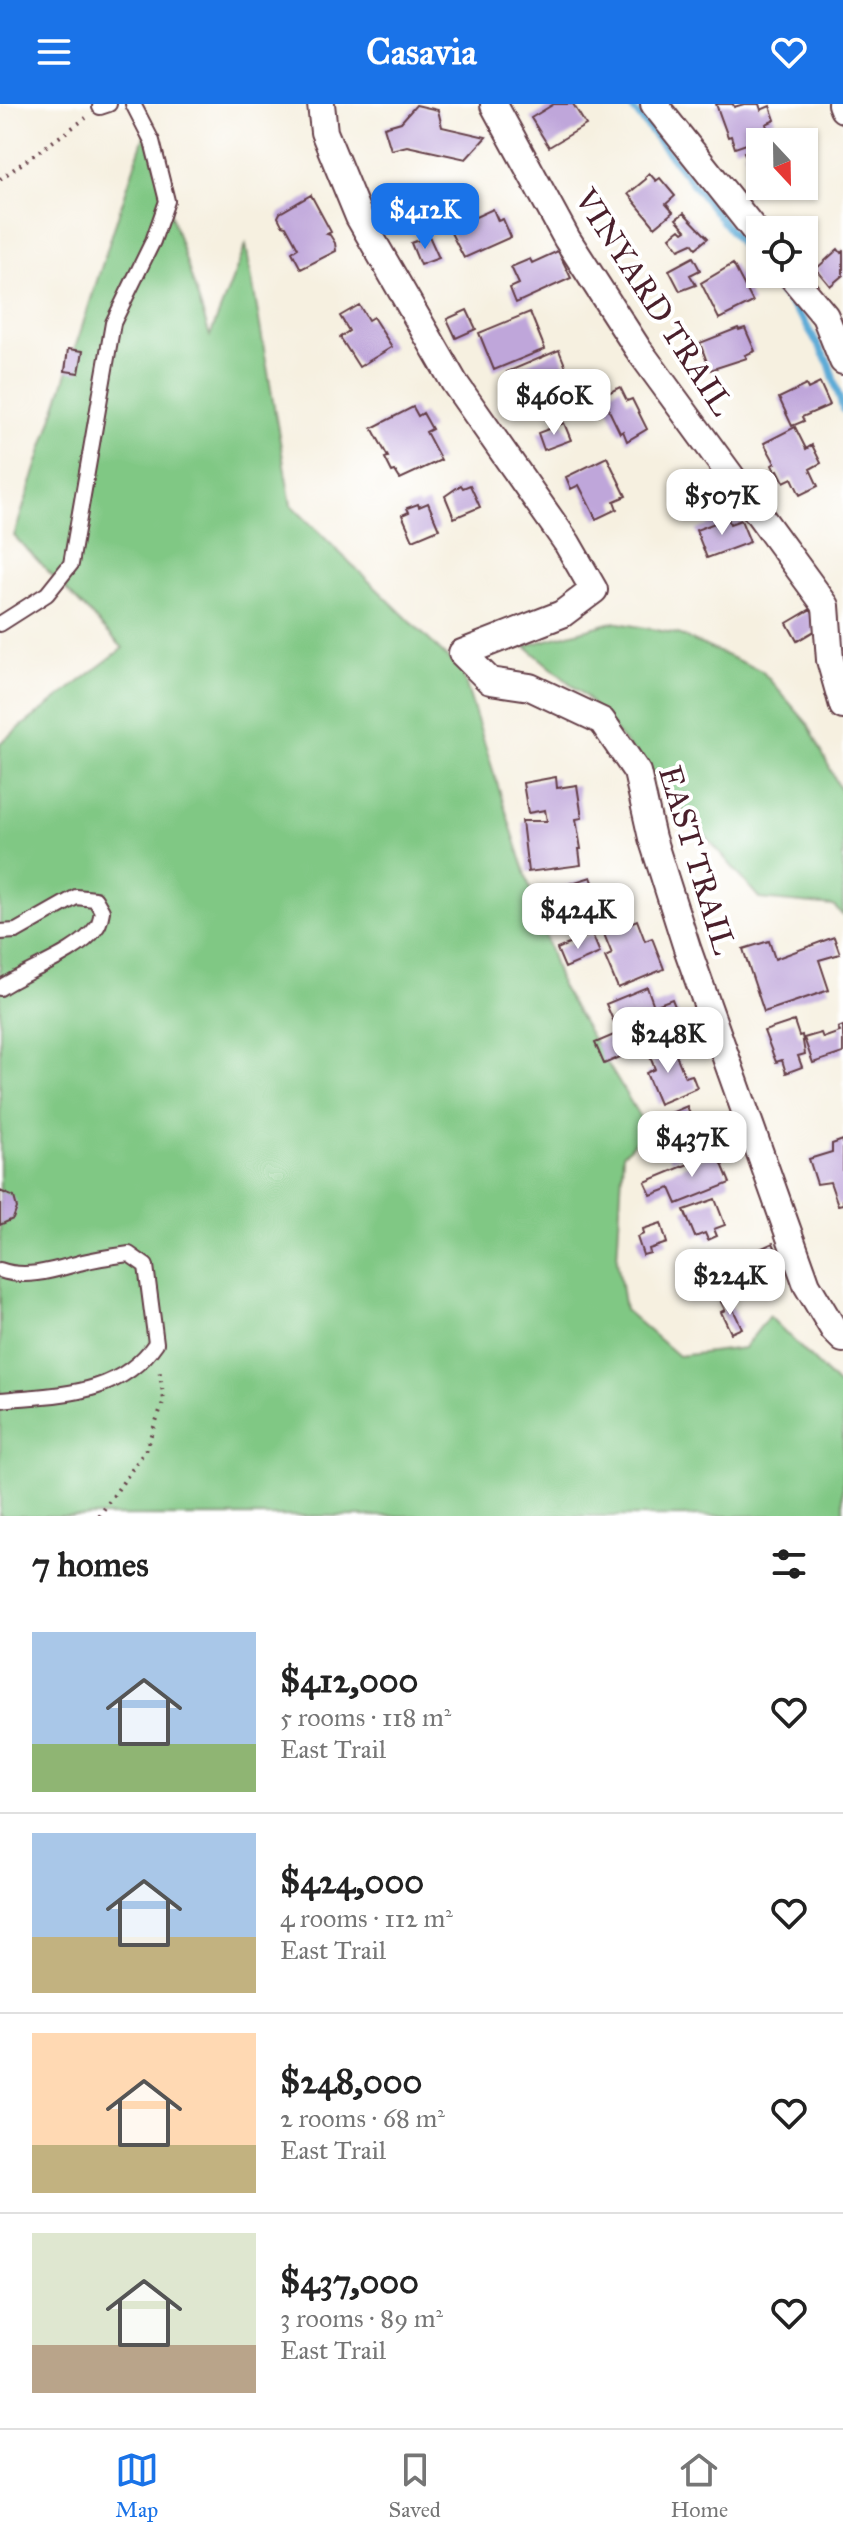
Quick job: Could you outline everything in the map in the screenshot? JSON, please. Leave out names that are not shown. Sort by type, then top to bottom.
[{"type":"street","name":"EAST TRAIL","points":[[321,104],[324,132],[359,217],[454,382],[567,543],[594,590],[562,614],[462,653],[490,681],[530,687],[602,721],[637,772],[652,838],[687,948],[807,1285],[834,1330],[843,1339]]},
{"type":"street","name":"VINYARD TRAIL","points":[[493,104],[567,239],[638,349],[835,605]]},
{"type":"street","points":[[654,104],[746,219]]},
{"type":"street","points":[[802,288],[825,316],[843,361]]},
{"type":"street","points":[[835,605],[830,660],[843,706]]},
{"type":"lane","points":[[0,624],[47,594],[71,564],[113,323],[153,241],[167,201],[152,141],[133,104]]},
{"type":"lane","points":[[0,932],[16,931],[76,897],[95,899],[102,911],[98,927],[87,937],[53,960],[0,988]]},
{"type":"lane","points":[[0,1270],[8,1273],[50,1272],[86,1261],[129,1254],[146,1266],[156,1343],[145,1359],[118,1380],[70,1393],[0,1400]]},
{"type":"path","points":[[0,179],[104,106]]},
{"type":"path","points":[[99,1516],[145,1451],[164,1400],[156,1343]]},
{"type":"green space","points":[[145,133],[210,336],[246,245],[291,505],[462,672],[561,986],[647,1129],[623,1154],[617,1260],[625,1310],[678,1356],[744,1348],[769,1316],[843,1390],[843,1516],[0,1516],[0,743],[123,648],[14,536]]},
{"type":"green space","points":[[613,622],[678,634],[762,671],[808,724],[843,795],[843,916],[834,906],[760,899],[585,696],[525,646]]},
{"type":"building","points":[[554,104],[573,104],[586,125],[549,147],[531,118]]},
{"type":"building","points":[[716,104],[733,104],[734,107],[759,104],[761,110],[770,106],[775,120],[766,124],[767,128],[746,128],[746,144],[735,148],[731,136],[728,137]]},
{"type":"building","points":[[416,105],[438,110],[442,127],[486,137],[466,159],[407,146],[391,150],[384,127],[401,122]]},
{"type":"building","points":[[649,173],[656,181],[660,178],[675,196],[666,204],[673,212],[655,227],[628,194]]},
{"type":"building","points":[[311,195],[331,232],[327,234],[335,243],[336,251],[301,269],[292,252],[298,248],[278,217]]},
{"type":"building","points":[[493,209],[498,221],[503,219],[511,237],[464,258],[449,229]]},
{"type":"building","points":[[684,213],[708,238],[696,248],[692,243],[679,249],[670,237],[680,229],[683,232],[686,230],[676,219]]},
{"type":"building","points":[[429,236],[439,258],[420,265],[411,243]]},
{"type":"building","points":[[838,249],[841,253],[843,251],[843,275],[830,286],[818,267]]},
{"type":"building","points":[[558,251],[571,278],[516,303],[510,288],[519,284],[511,267],[530,259],[532,263]]},
{"type":"building","points":[[693,257],[700,270],[690,275],[696,285],[680,291],[669,270]]},
{"type":"building","points":[[733,264],[753,302],[719,319],[701,283]]},
{"type":"building","points":[[359,305],[368,320],[373,317],[392,347],[359,367],[340,337],[349,331],[340,316]]},
{"type":"building","points":[[467,310],[476,329],[456,338],[447,319]]},
{"type":"building","points":[[530,312],[545,349],[494,370],[479,333]]},
{"type":"building","points":[[745,328],[755,351],[745,355],[747,358],[710,370],[700,343]]},
{"type":"building","points":[[68,349],[83,351],[79,373],[65,371]]},
{"type":"building","points":[[559,350],[574,388],[522,409],[507,372]]},
{"type":"building","points":[[820,383],[830,405],[802,417],[804,421],[792,426],[779,398],[806,385],[808,389]]},
{"type":"building","points":[[620,387],[627,401],[632,399],[647,429],[627,441],[602,396]]},
{"type":"building","points":[[413,407],[418,416],[423,413],[432,429],[426,432],[441,460],[400,479],[395,471],[392,472],[385,458],[388,457],[372,428]]},
{"type":"building","points":[[564,423],[571,440],[544,450],[538,433]]},
{"type":"building","points":[[795,427],[806,449],[812,445],[821,463],[810,469],[818,486],[800,495],[792,478],[784,482],[778,470],[775,471],[772,465],[775,463],[764,443]]},
{"type":"building","points":[[607,457],[626,496],[614,501],[617,509],[596,519],[579,485],[571,489],[566,477]]},
{"type":"building","points":[[461,485],[463,488],[470,485],[480,507],[454,518],[445,496]]},
{"type":"building","points":[[428,503],[439,529],[413,540],[402,515],[409,512],[407,508]]},
{"type":"building","points":[[728,518],[730,524],[741,520],[750,542],[707,558],[696,530]]},
{"type":"building","points":[[811,609],[821,627],[797,641],[787,623]]},
{"type":"building","points":[[556,777],[557,788],[577,785],[582,818],[576,819],[581,865],[528,872],[522,821],[547,821],[545,810],[528,813],[523,783]]},
{"type":"building","points":[[591,877],[598,895],[616,889],[623,913],[564,931],[550,890]]},
{"type":"building","points":[[637,920],[645,941],[652,938],[664,969],[618,988],[605,957],[612,954],[604,934]]},
{"type":"building","points":[[592,934],[600,953],[565,968],[557,949]]},
{"type":"building","points":[[834,937],[840,954],[819,960],[829,990],[764,1012],[743,949],[769,941],[775,959]]},
{"type":"building","points":[[647,987],[654,1006],[672,999],[681,1021],[630,1042],[628,1038],[622,1041],[606,1004]]},
{"type":"building","points":[[794,1021],[799,1036],[802,1035],[805,1054],[798,1056],[802,1067],[786,1073],[782,1060],[776,1062],[764,1031]]},
{"type":"building","points":[[843,1026],[843,1053],[813,1063],[804,1038],[821,1033],[823,1038],[840,1032],[838,1028]]},
{"type":"building","points":[[616,1034],[625,1055],[604,1064],[595,1043]]},
{"type":"building","points":[[671,1042],[685,1077],[692,1075],[697,1088],[659,1104],[646,1073],[655,1069],[648,1052]]},
{"type":"building","points":[[687,1106],[693,1122],[708,1115],[718,1140],[671,1160],[664,1143],[652,1148],[643,1125]]},
{"type":"building","points":[[843,1140],[843,1204],[838,1205],[830,1182],[817,1184],[809,1159],[832,1152],[832,1144]]},
{"type":"building","points":[[717,1152],[730,1183],[677,1204],[670,1188],[651,1195],[645,1182]]},
{"type":"building","points":[[0,1191],[14,1197],[17,1208],[13,1219],[0,1225]]},
{"type":"building","points":[[715,1199],[725,1225],[714,1229],[717,1236],[708,1240],[705,1233],[695,1237],[684,1210]]},
{"type":"building","points":[[661,1223],[667,1243],[649,1249],[650,1253],[643,1255],[637,1237],[644,1234],[643,1229]]},
{"type":"building","points":[[773,1243],[782,1262],[760,1273],[751,1253]]},
{"type":"building","points":[[728,1299],[742,1328],[731,1333],[721,1312],[725,1310],[721,1302]]},
{"type":"waterway","points":[[629,104],[746,250]]},
{"type":"waterway","points":[[777,288],[804,321],[829,364],[843,410]]}]
